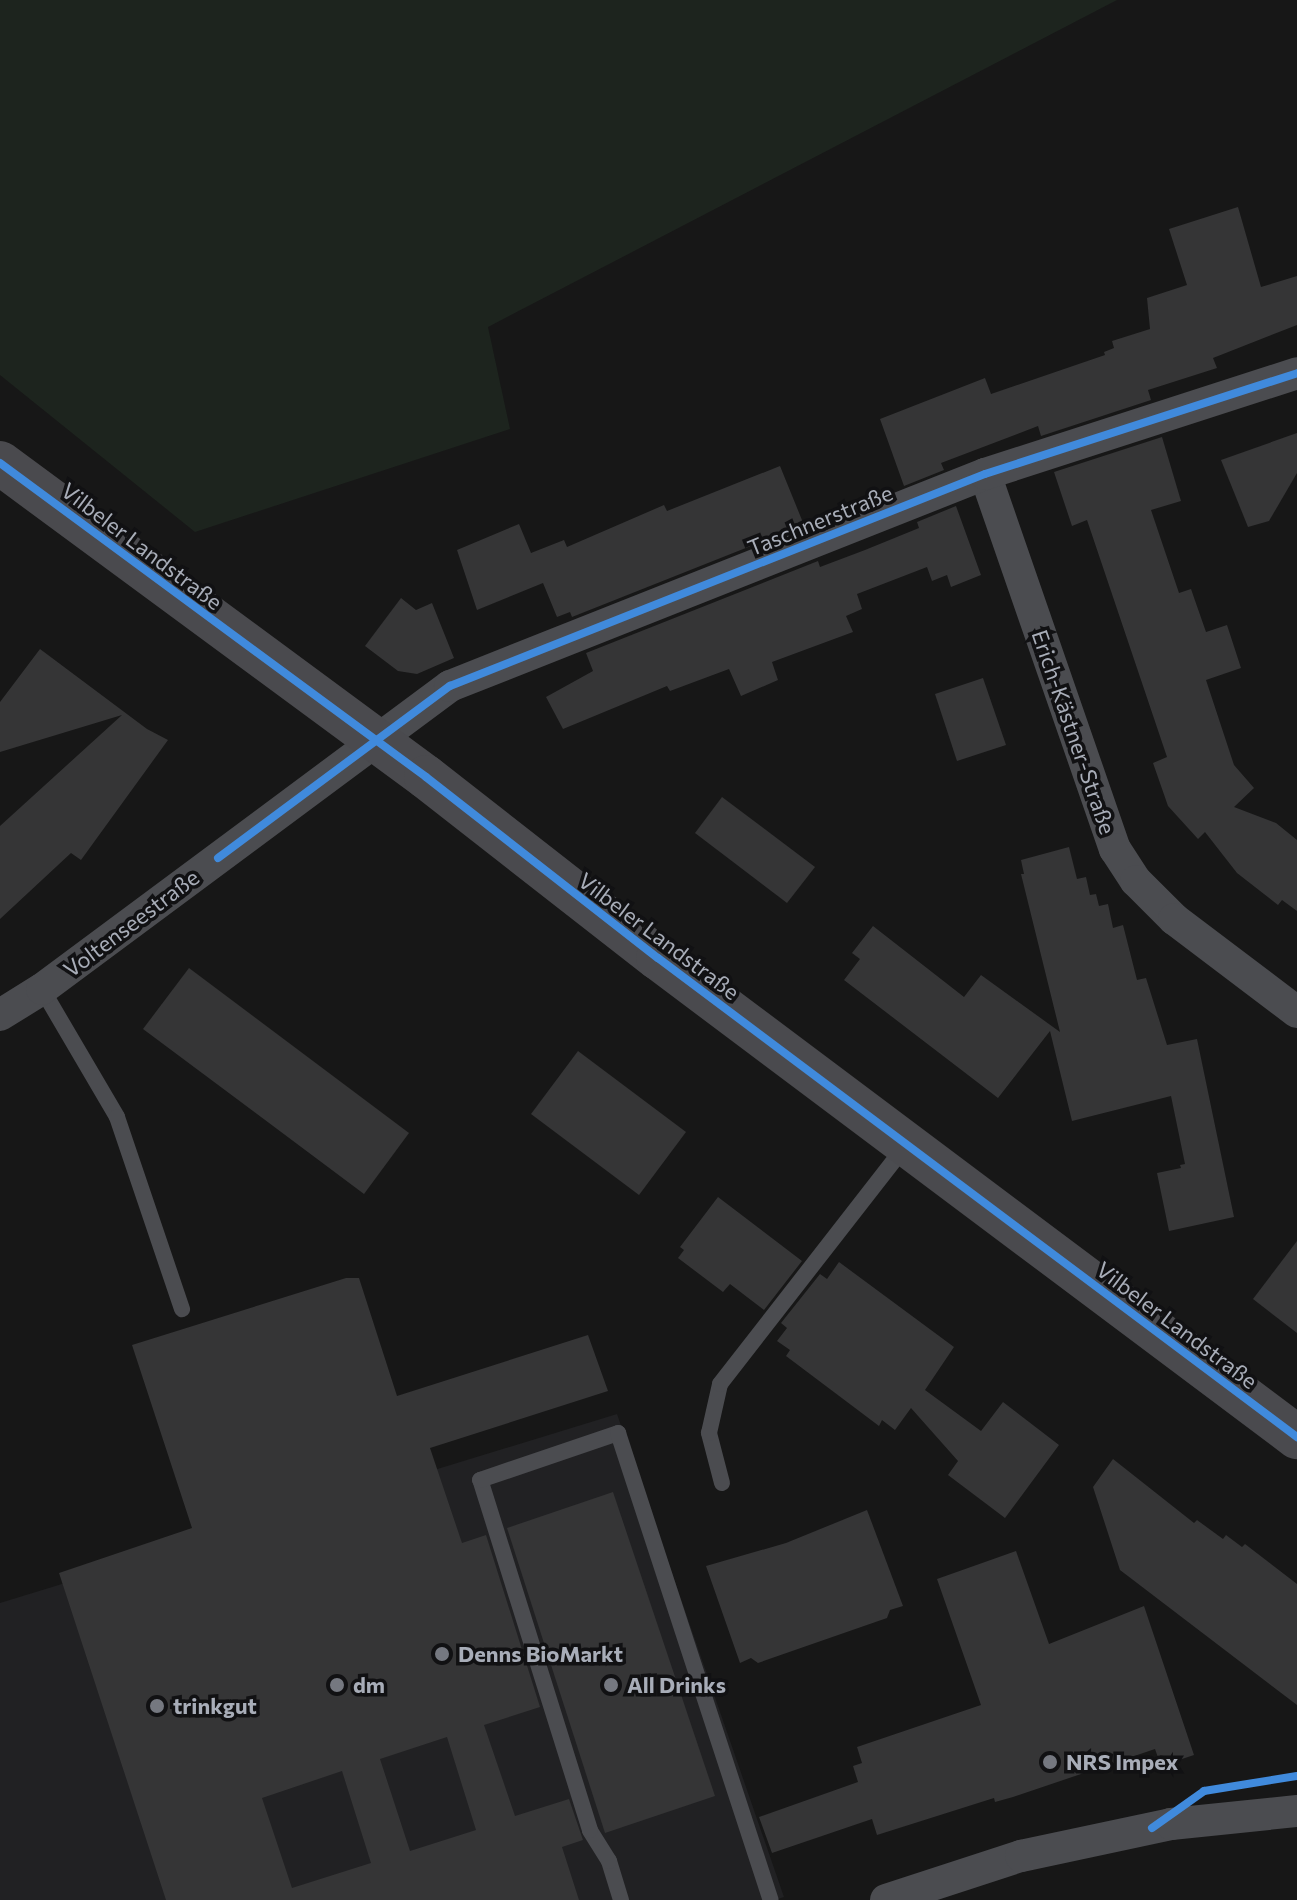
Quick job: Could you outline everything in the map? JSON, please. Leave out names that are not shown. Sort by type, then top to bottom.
[{"type":"main road","name":"Vilbeler Landstraße","points":[[0,463],[1297,1437]]},
{"type":"street","name":"Taschnerstraße","points":[[374,741],[450,686],[985,474],[1297,373]]},
{"type":"street","name":"Erich-Kästner-Straße","points":[[985,474],[1115,849],[1136,881],[1174,919],[1297,1012]]},
{"type":"street","name":"Voltenseestraße","points":[[0,1015],[42,989],[374,741]]},
{"type":"street","points":[[886,1900],[1021,1856],[1171,1824],[1297,1811]]},
{"type":"lane","points":[[42,989],[117,1117],[182,1309]]},
{"type":"lane","points":[[722,1483],[709,1433],[720,1384],[906,1144]]},
{"type":"lane","points":[[621,1900],[609,1861],[590,1830],[480,1480],[618,1433],[771,1900]]},
{"type":"shaded area","points":[[0,0],[1117,0],[488,327],[510,429],[195,532],[0,375]]},
{"type":"shaded area","points":[[617,1414],[784,1897],[775,1900],[0,1900],[0,1603]]},
{"type":"building","points":[[1238,207],[1261,287],[1297,276],[1297,325],[1213,358],[1217,368],[1148,390],[1151,400],[1041,436],[1038,426],[941,463],[944,470],[904,486],[880,419],[985,378],[991,394],[1105,355],[1104,352],[1114,348],[1112,341],[1150,329],[1147,298],[1187,285],[1169,229]]},
{"type":"building","points":[[1297,433],[1297,473],[1269,521],[1248,527],[1221,460]]},
{"type":"building","points":[[1162,437],[1181,501],[1151,510],[1179,593],[1191,589],[1206,632],[1227,625],[1241,668],[1206,680],[1234,765],[1254,788],[1234,807],[1276,823],[1297,840],[1297,911],[1282,900],[1278,905],[1237,873],[1205,832],[1198,839],[1168,806],[1153,763],[1167,757],[1087,520],[1072,526],[1054,472]]},
{"type":"building","points":[[780,466],[804,525],[572,617],[570,612],[557,617],[543,583],[477,610],[457,550],[519,524],[531,553],[564,540],[567,547],[664,505],[667,511]]},
{"type":"building","points":[[956,506],[981,575],[951,587],[947,575],[932,581],[927,567],[857,594],[862,609],[846,616],[853,632],[772,662],[778,680],[741,696],[729,669],[670,691],[667,686],[563,729],[546,697],[593,671],[586,653],[818,561],[820,567],[865,550],[919,528],[917,522]]},
{"type":"building","points":[[401,598],[416,610],[432,603],[454,658],[417,674],[398,671],[365,646]]},
{"type":"building","points":[[40,649],[147,729],[168,740],[81,860],[71,853],[0,919],[0,826],[122,715],[0,752],[0,702]]},
{"type":"building","points":[[983,678],[1006,745],[957,761],[935,694]]},
{"type":"building","points":[[722,797],[815,867],[787,903],[695,833]]},
{"type":"building","points":[[1069,847],[1077,879],[1086,877],[1090,895],[1096,894],[1099,906],[1108,904],[1113,928],[1123,925],[1137,980],[1146,978],[1167,1045],[1197,1039],[1234,1217],[1169,1231],[1157,1173],[1181,1168],[1180,1165],[1185,1164],[1171,1096],[1072,1121],[1050,1031],[998,1098],[844,980],[860,959],[852,953],[873,926],[964,997],[981,975],[1060,1032],[1021,874],[1024,874],[1021,860]]},
{"type":"building","points":[[189,968],[409,1133],[364,1194],[143,1029]]},
{"type":"building","points":[[578,1051],[686,1132],[639,1195],[531,1114]]},
{"type":"building","points":[[718,1197],[802,1261],[764,1310],[730,1284],[723,1292],[678,1258],[684,1250],[680,1247]]},
{"type":"building","points":[[1297,1241],[1297,1333],[1253,1299]]},
{"type":"building","points":[[839,1262],[954,1347],[925,1390],[981,1431],[1003,1402],[1059,1445],[1005,1518],[948,1475],[958,1461],[911,1408],[895,1430],[882,1420],[879,1426],[786,1356],[790,1350],[777,1341],[787,1328],[781,1323],[820,1274],[827,1279]]},
{"type":"building","points":[[346,1278],[359,1278],[397,1396],[588,1335],[608,1391],[430,1448],[462,1543],[486,1535],[540,1707],[484,1725],[515,1816],[569,1799],[583,1840],[562,1847],[579,1900],[166,1900],[59,1573],[192,1528],[132,1345]],"holes":[[[447,1737],[476,1830],[410,1851],[380,1759]],[[342,1771],[371,1863],[292,1888],[262,1798]]]},
{"type":"building","points":[[1113,1459],[1194,1523],[1197,1520],[1223,1539],[1226,1535],[1242,1547],[1245,1544],[1297,1584],[1297,1705],[1120,1570],[1093,1487]]},
{"type":"building","points":[[613,1492],[715,1796],[605,1833],[507,1528]]},
{"type":"building","points":[[867,1510],[903,1606],[890,1610],[887,1618],[758,1663],[751,1658],[740,1663],[706,1566],[786,1543]]},
{"type":"building","points":[[1016,1551],[1049,1644],[1144,1606],[1194,1755],[1161,1766],[1155,1749],[1013,1797],[995,1802],[994,1798],[877,1835],[872,1819],[772,1853],[759,1817],[858,1782],[853,1766],[862,1763],[857,1747],[981,1705],[937,1579]]},
{"type":"cycle path","points":[[218,858],[450,686],[985,474],[1297,373]]},
{"type":"cycle path","points":[[0,463],[426,777],[658,958],[1297,1437]]},
{"type":"cycle path","points":[[1152,1828],[1204,1791],[1297,1776]]},
{"type":"place","name":"Denns BioMarkt","points":[[442,1654]]},
{"type":"place","name":"dm","points":[[337,1685]]},
{"type":"place","name":"All Drinks","points":[[611,1685]]},
{"type":"place","name":"trinkgut","points":[[157,1706]]},
{"type":"place","name":"NRS Impex","points":[[1050,1762]]}]
